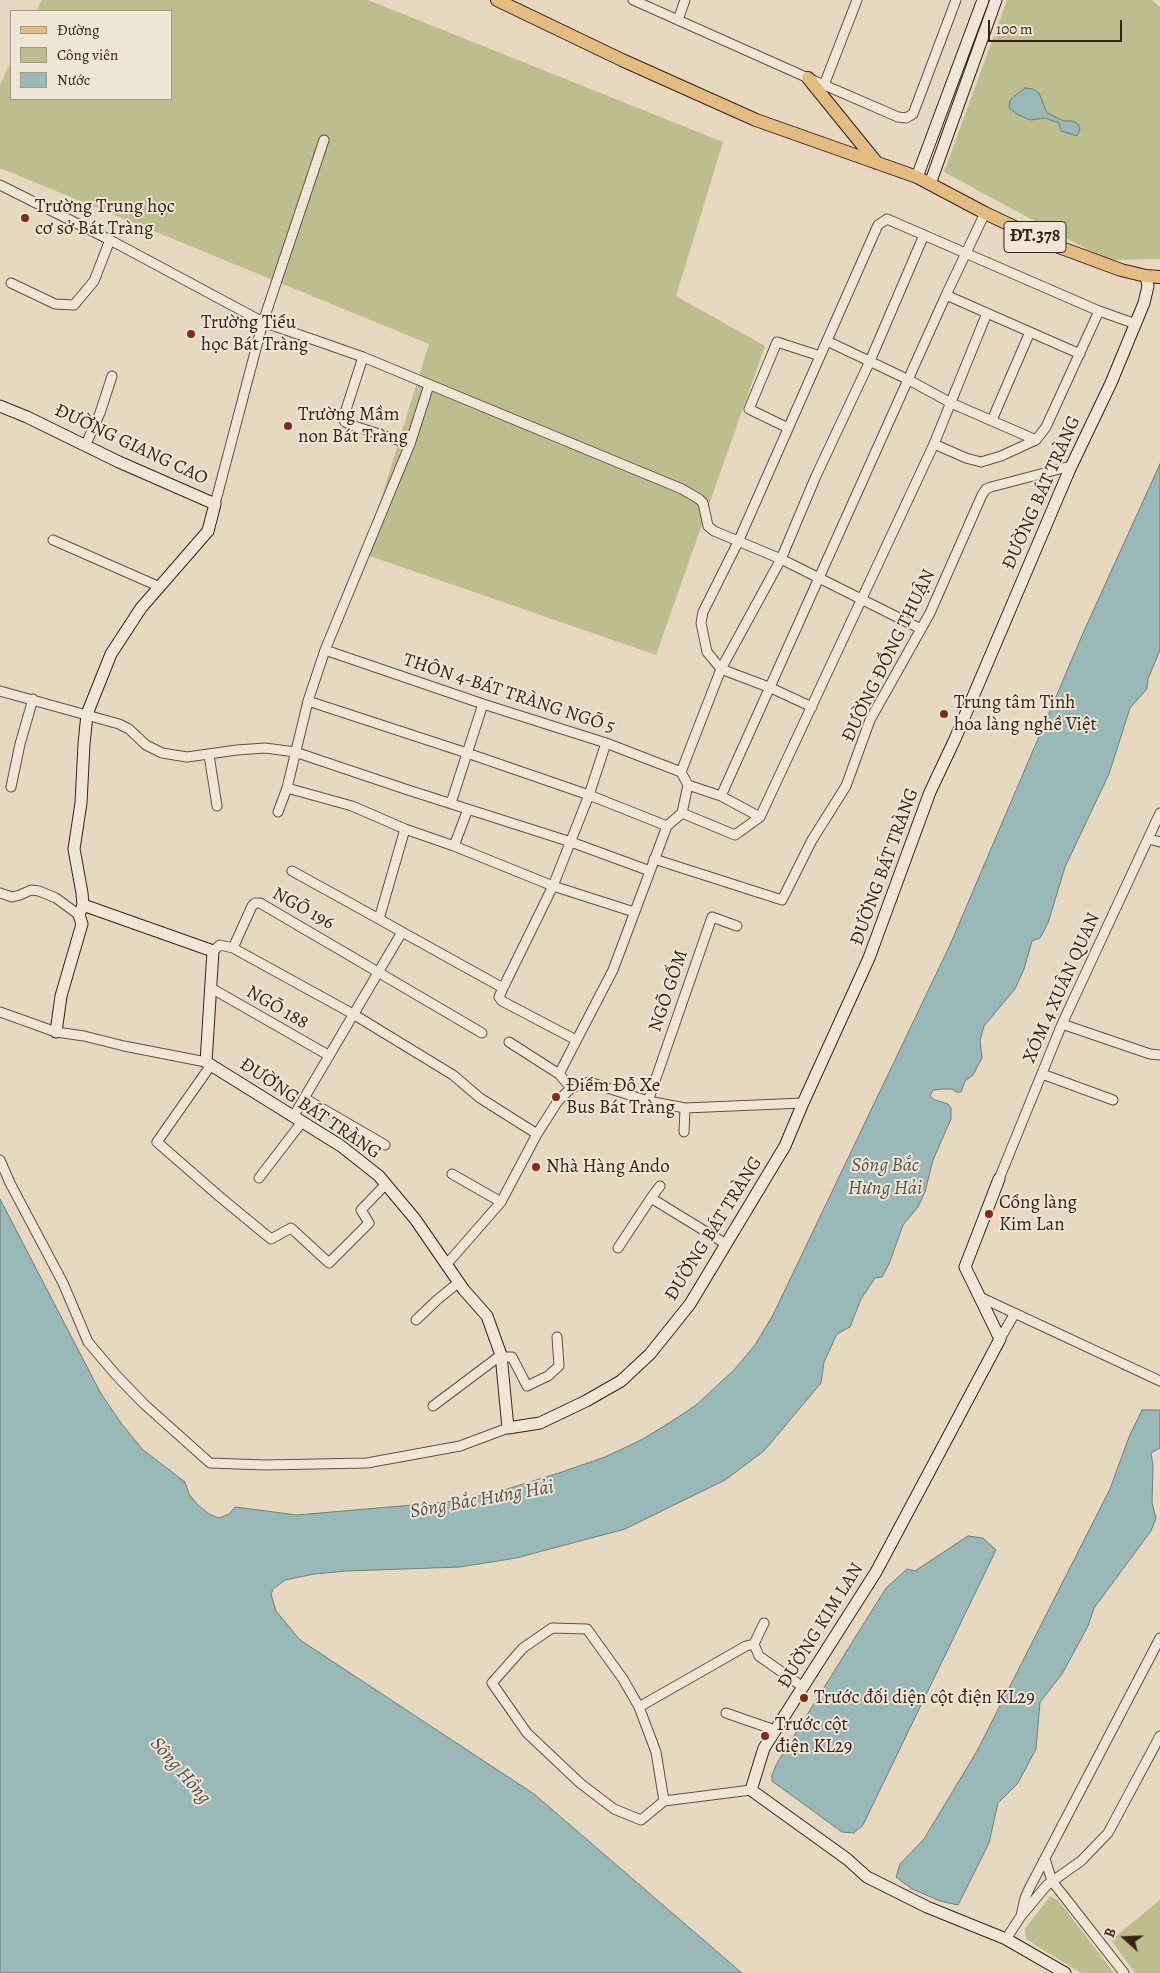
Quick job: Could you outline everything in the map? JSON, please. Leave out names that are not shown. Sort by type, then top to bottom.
[{"type":"main road","points":[[497,0],[622,60],[756,120],[917,177]]},
{"type":"main road","points":[[808,78],[877,163]]},
{"type":"main road","name":"ĐT.378","points":[[917,177],[985,213],[1048,243],[1101,264],[1146,276],[1160,277]]},
{"type":"street","points":[[633,0],[824,85],[906,118],[913,114],[956,0]]},
{"type":"street","points":[[678,20],[685,0]]},
{"type":"street","points":[[824,85],[856,0]]},
{"type":"street","points":[[917,177],[983,0]]},
{"type":"street","points":[[930,184],[996,0]]},
{"type":"street","points":[[216,504],[263,322],[324,140]]},
{"type":"street","points":[[0,186],[110,240],[263,322],[363,357],[682,489],[699,499],[702,503],[708,526],[714,531],[781,558],[921,629]]},
{"type":"street","points":[[721,796],[965,253],[985,213]]},
{"type":"street","points":[[812,707],[771,688],[721,669],[707,652],[700,623],[703,612],[738,542],[878,225],[887,219],[1099,311],[1136,324]]},
{"type":"street","points":[[559,1074],[612,970],[667,826],[682,813],[688,785],[682,772],[721,669],[781,558],[816,476],[870,361],[924,235]]},
{"type":"street","points":[[10,283],[55,304],[74,305],[94,281],[110,240]]},
{"type":"street","name":"ĐƯỜNG BÁT TRÀNG","points":[[208,1063],[342,1146],[379,1176],[415,1219],[446,1265],[487,1316],[501,1356],[508,1428],[540,1423],[586,1401],[621,1381],[650,1354],[690,1304],[785,1146],[870,958],[930,792],[955,739],[1072,466],[1136,324],[1147,293],[1146,276]]},
{"type":"street","points":[[946,295],[1080,354]]},
{"type":"street","points":[[934,444],[980,462],[1001,456],[1036,440],[1046,427],[1099,311]]},
{"type":"street","points":[[682,813],[735,835],[760,817],[934,444],[988,313]]},
{"type":"street","points":[[992,420],[1030,332]]},
{"type":"street","points":[[827,341],[951,402],[1036,440]]},
{"type":"street","points":[[788,428],[749,409],[777,342],[820,356]]},
{"type":"street","points":[[363,357],[343,419],[351,425],[410,444]]},
{"type":"street","points":[[86,444],[100,413],[112,376]]},
{"type":"street","points":[[278,812],[287,788],[308,702],[325,650],[410,444],[429,385]]},
{"type":"street","name":"ĐƯỜNG GIANG CAO","points":[[0,406],[86,444],[119,462],[216,504],[208,531],[141,608],[111,654],[87,714],[80,803],[74,849],[82,924],[61,996],[56,1032]]},
{"type":"street","name":"ĐƯỜNG ĐỒNG THUẬN","points":[[654,860],[782,900],[812,840],[846,786],[870,720],[930,613],[986,489],[1072,466]]},
{"type":"street","points":[[53,540],[160,587]]},
{"type":"street","name":"THÔN 4-BÁT TRÀNG NGÕ 5","points":[[325,650],[483,704],[606,743],[682,772]]},
{"type":"street","points":[[0,691],[87,714],[129,728],[146,745],[162,753],[187,757],[264,748],[295,752],[571,842],[650,871]]},
{"type":"street","points":[[11,787],[20,744],[33,699]]},
{"type":"street","points":[[308,702],[467,753],[667,826]]},
{"type":"street","points":[[451,803],[483,704]]},
{"type":"street","points":[[576,1040],[502,1001],[499,997],[553,886],[589,796],[606,743]]},
{"type":"street","points":[[209,755],[217,806]]},
{"type":"street","points":[[688,785],[721,796],[760,817]]},
{"type":"street","points":[[287,788],[352,806],[405,829],[454,846],[553,886],[634,912]]},
{"type":"street","points":[[454,846],[468,809]]},
{"type":"street","name":"XÓM 4 XUÂN QUAN","points":[[999,1179],[1062,1024],[1160,813]]},
{"type":"street","points":[[379,919],[405,829]]},
{"type":"street","points":[[1149,839],[1160,842]]},
{"type":"street","points":[[292,871],[503,988]]},
{"type":"street","points":[[0,893],[12,896],[31,890],[39,891],[81,910],[213,951]]},
{"type":"street","name":"NGÕ 196","points":[[234,948],[252,906],[258,902],[379,971]]},
{"type":"street","name":"NGÕ GỐM","points":[[648,1101],[712,918],[738,926]]},
{"type":"street","points":[[260,1178],[298,1120],[304,1098],[402,932]]},
{"type":"street","points":[[386,1184],[361,1210],[369,1223],[329,1263],[291,1228],[271,1239],[157,1142],[208,1063],[213,951],[220,945],[234,948],[353,1014],[454,1075],[480,1098],[538,1134]]},
{"type":"street","points":[[379,971],[482,1033]]},
{"type":"street","name":"NGÕ 188","points":[[211,988],[328,1056]]},
{"type":"street","points":[[0,1012],[56,1032],[84,1036],[208,1063]]},
{"type":"street","points":[[1062,1024],[1150,1054],[1160,1055]]},
{"type":"street","points":[[510,1042],[559,1074],[570,1088]]},
{"type":"street","points":[[1042,1074],[1112,1100]]},
{"type":"street","points":[[446,1265],[501,1202],[538,1134],[558,1101],[570,1088],[589,1082],[648,1101],[685,1108],[803,1103]]},
{"type":"street","points":[[304,1098],[386,1145]]},
{"type":"street","points":[[684,1132],[685,1108]]},
{"type":"street","points":[[0,1160],[10,1183],[63,1283],[88,1342],[144,1404],[210,1463],[265,1465],[367,1463],[460,1446],[508,1428]]},
{"type":"street","points":[[452,1174],[501,1202]]},
{"type":"street","points":[[999,1179],[965,1267],[1000,1339]]},
{"type":"street","points":[[618,1248],[660,1186]]},
{"type":"street","points":[[652,1198],[726,1244]]},
{"type":"street","points":[[416,1320],[459,1282]]},
{"type":"street","points":[[980,1297],[1160,1381]]},
{"type":"street","points":[[1000,1339],[1015,1313]]},
{"type":"street","points":[[433,1406],[501,1356],[512,1357],[527,1386],[548,1376],[559,1366],[557,1337]]},
{"type":"street","name":"ĐƯỜNG KIM LAN","points":[[751,1790],[764,1748],[876,1572],[1000,1339]]},
{"type":"street","points":[[764,1623],[754,1644],[759,1656],[803,1687]]},
{"type":"street","points":[[664,1801],[656,1752],[638,1707],[623,1679],[587,1629],[552,1628],[523,1648],[492,1683],[527,1733],[580,1783],[614,1809],[641,1820],[664,1801],[751,1790],[847,1859],[867,1877],[927,1907],[1006,1939],[1065,1973]]},
{"type":"street","points":[[1021,1916],[1025,1898],[1045,1858],[1160,1638]]},
{"type":"street","points":[[638,1707],[746,1646],[754,1644]]},
{"type":"street","points":[[726,1713],[776,1730]]},
{"type":"street","points":[[1006,1939],[1021,1916],[1043,1889],[1081,1861],[1108,1833],[1160,1736]]},
{"type":"street","points":[[1045,1858],[1052,1881],[1124,1973]]},
{"type":"green space","points":[[42,0],[368,0],[723,142],[676,296],[765,346],[656,655],[364,554],[429,344],[0,168],[0,85],[10,64],[10,100],[172,100],[172,10],[37,10]]},
{"type":"green space","points":[[1007,0],[1152,0],[1160,7],[1160,259],[1107,260],[944,172]]},
{"type":"green space","points":[[1050,1896],[1059,1901],[1114,1973],[1081,1973],[1026,1939],[1025,1929]]},
{"type":"green space","points":[[1160,1900],[1160,1973],[1135,1973],[1111,1940]]},
{"type":"water","points":[[1025,88],[1033,89],[1039,93],[1047,113],[1064,121],[1073,121],[1078,124],[1080,129],[1077,136],[1061,131],[1059,123],[1045,118],[1031,120],[1018,115],[1009,108],[1010,100]]},
{"type":"water","points":[[1160,464],[1160,650],[1148,679],[1147,689],[1130,708],[1109,774],[1065,867],[1048,923],[1040,938],[1032,941],[1024,969],[1015,989],[984,1026],[980,1040],[982,1058],[973,1075],[965,1081],[961,1092],[956,1092],[952,1089],[933,1090],[930,1096],[935,1100],[948,1104],[951,1108],[951,1119],[933,1160],[925,1192],[918,1207],[903,1225],[889,1264],[882,1277],[875,1278],[861,1299],[850,1327],[837,1334],[824,1362],[821,1383],[764,1451],[725,1480],[625,1529],[516,1558],[460,1567],[314,1574],[285,1580],[273,1589],[271,1594],[276,1611],[300,1640],[534,1794],[742,1973],[0,1973],[0,1199],[100,1392],[121,1423],[142,1449],[185,1482],[189,1494],[197,1504],[209,1514],[219,1518],[229,1514],[235,1507],[297,1515],[447,1502],[494,1493],[605,1457],[643,1439],[672,1421],[695,1406],[734,1370],[755,1345],[773,1315],[950,945],[1084,631]]},
{"type":"water","points":[[1142,1410],[1160,1410],[1160,1448],[1151,1453],[1153,1466],[1152,1503],[1156,1518],[1151,1531],[1094,1608],[1088,1626],[1062,1674],[1040,1702],[1036,1749],[1018,1783],[998,1803],[989,1843],[958,1905],[940,1901],[912,1889],[896,1877],[900,1864],[924,1839],[977,1751],[1110,1489],[1129,1437]]},
{"type":"water","points":[[968,1536],[983,1538],[996,1550],[863,1825],[854,1833],[842,1832],[772,1781],[772,1775],[777,1763],[886,1588],[907,1569],[915,1571]]},
{"type":"place","name":"Trường Trung học cơ sở Bát Tràng","points":[[25,218]]},
{"type":"place","name":"Trường Tiểu học Bát Tràng","points":[[191,334]]},
{"type":"place","name":"Trường Mầm non Bát Tràng","points":[[288,426]]},
{"type":"place","name":"Trung tâm Tinh hoa làng nghề Việt","points":[[944,714]]},
{"type":"place","name":"Điểm Đỗ Xe Bus Bát Tràng","points":[[556,1097]]},
{"type":"place","name":"Nhà Hàng Ando","points":[[536,1167]]},
{"type":"place","name":"Cổng làng Kim Lan","points":[[989,1214]]},
{"type":"place","name":"Trước đối diện cột điện KL29","points":[[804,1698]]},
{"type":"place","name":"Trước cột điện KL29","points":[[765,1736]]},
{"type":"water label","name":"Sông Bắc Hưng Hải","points":[[885,1178]]},
{"type":"water label","name":"Sông Bắc Hưng Hải","points":[[482,1500]]},
{"type":"water label","name":"Sông Hồng","points":[[180,1771]]}]
